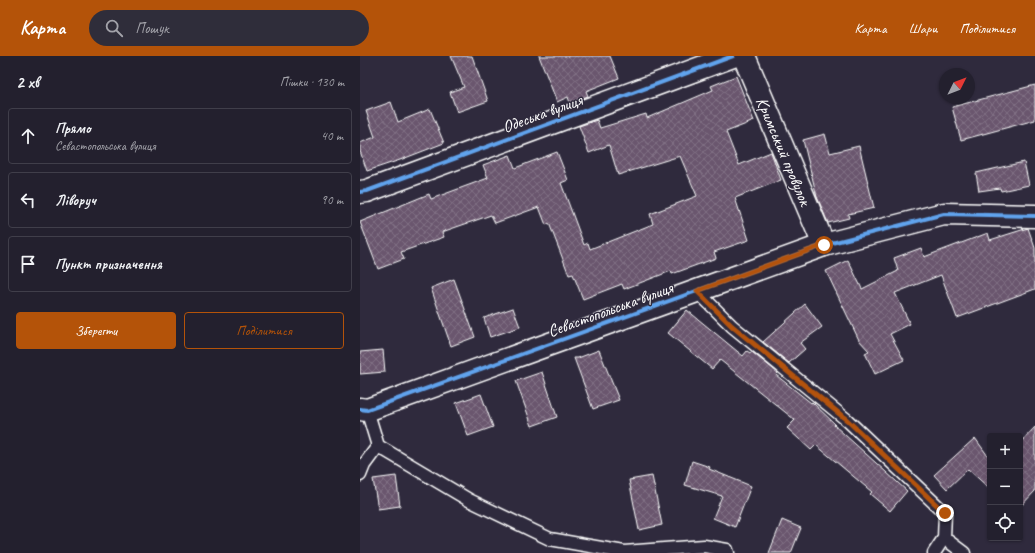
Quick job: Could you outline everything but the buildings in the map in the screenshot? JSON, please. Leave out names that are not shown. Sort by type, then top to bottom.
[{"type":"street","name":"Одеська вулиця","points":[[360,192],[367,191],[733,56]]},
{"type":"street","name":"Кримський провулок","points":[[744,56],[824,245]]},
{"type":"street","name":"Севастопольська вулиця","points":[[364,409],[824,245],[944,214],[1035,216]]},
{"type":"lane","points":[[697,291],[732,326],[847,420],[945,513],[944,538],[934,553]]},
{"type":"lane","points":[[364,409],[378,446],[469,500],[550,539],[624,552],[704,546],[727,550],[728,553]]},
{"type":"lane","points":[[360,475],[364,465],[378,446]]},
{"type":"lane","points":[[944,538],[964,553]]},
{"type":"cycle path","points":[[360,192],[367,191],[733,56]]},
{"type":"cycle path","points":[[360,409],[367,410],[824,245],[944,214],[1035,216]]},
{"type":"route","points":[[824,245],[697,291],[732,326],[847,420],[945,513]]}]
